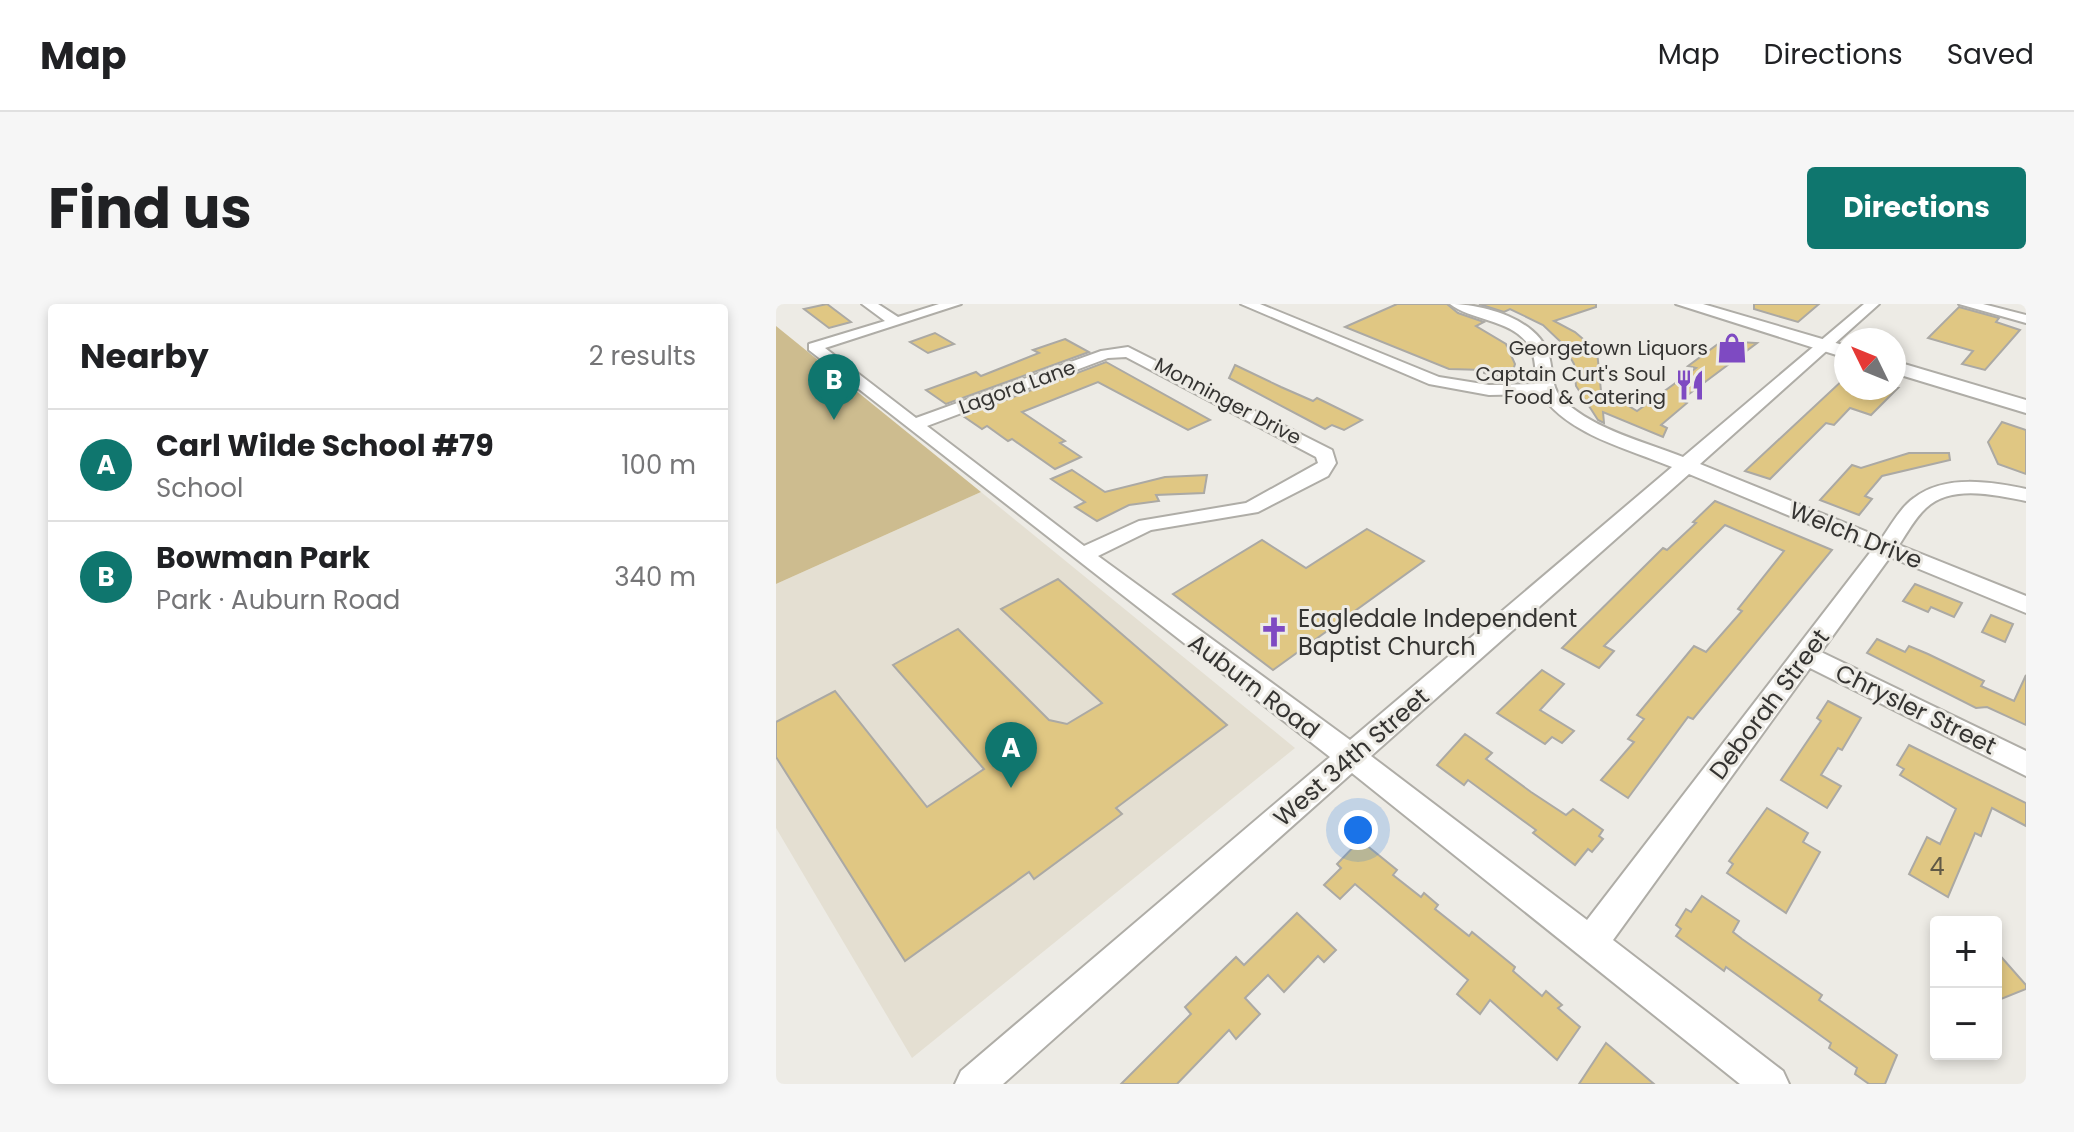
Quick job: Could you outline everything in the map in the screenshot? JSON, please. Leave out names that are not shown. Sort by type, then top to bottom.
[{"type":"main road","points":[[1685,304],[1834,349]]},
{"type":"main road","points":[[1906,371],[2026,407]]},
{"type":"street","points":[[869,304],[896,322],[954,304]]},
{"type":"street","points":[[1248,304],[1435,381],[1483,390],[1546,389],[1541,354],[1528,336],[1501,320],[1457,304]]},
{"type":"street","name":"West 34th Street","points":[[974,1084],[1872,304]]},
{"type":"street","points":[[1966,304],[2026,319]]},
{"type":"street","name":"Auburn Road","points":[[896,322],[814,347],[1082,555],[1351,757],[1770,1084]]},
{"type":"street","name":"Lagora Lane","points":[[913,425],[1106,354],[1122,351]]},
{"type":"street","name":"Monninger Drive","points":[[1082,555],[1146,525],[1257,506],[1321,472],[1327,461],[1318,449],[1138,354],[1122,351]]},
{"type":"street","name":"Welch Drive","points":[[1546,389],[1564,410],[1587,425],[2026,605]]},
{"type":"street","name":"Deborah Street","points":[[1590,943],[1923,500],[1939,492],[1964,488],[2026,495]]},
{"type":"street","name":"Chrysler Street","points":[[1806,655],[2026,764]]},
{"type":"shaded area","points":[[776,326],[981,492],[776,584]]},
{"type":"shaded area","points":[[981,492],[1295,748],[912,1058],[776,828],[776,584]]},
{"type":"building","points":[[827,304],[851,322],[829,328],[804,309]]},
{"type":"building","points":[[1397,304],[1447,304],[1458,313],[1484,322],[1476,326],[1506,344],[1515,364],[1511,377],[1491,375],[1484,373],[1484,370],[1449,369],[1345,327]]},
{"type":"building","points":[[1479,304],[1596,304],[1596,307],[1554,321],[1575,332],[1597,351],[1602,401],[1614,397],[1637,411],[1696,368],[1688,366],[1722,341],[1757,343],[1681,400],[1687,403],[1661,425],[1667,428],[1663,437],[1603,412],[1604,423],[1598,420],[1576,386],[1574,364],[1563,344],[1543,325],[1510,309],[1504,312]]},
{"type":"building","points":[[1754,304],[1819,304],[1798,322],[1754,309]]},
{"type":"building","points":[[1959,307],[1999,318],[1996,322],[2020,330],[1985,370],[1962,364],[1973,351],[1928,338]]},
{"type":"building","points":[[935,333],[954,344],[928,353],[910,342]]},
{"type":"building","points":[[1065,339],[1089,352],[946,404],[926,390],[976,372],[981,376],[1039,353],[1033,350]]},
{"type":"building","points":[[1106,362],[1210,420],[1188,430],[1098,382],[1022,412],[1065,441],[1060,443],[1081,457],[1055,469],[1012,439],[1008,441],[987,426],[982,429],[963,416]]},
{"type":"building","points":[[1235,365],[1362,420],[1344,430],[1332,425],[1325,429],[1229,378]]},
{"type":"building","points":[[1834,388],[1834,400],[1886,400],[1871,415],[1850,408],[1834,425],[1826,423],[1770,479],[1745,471]]},
{"type":"building","points":[[2002,422],[2026,430],[2026,474],[1998,464],[1988,442]]},
{"type":"building","points":[[1909,453],[1949,453],[1950,460],[1882,476],[1865,496],[1872,499],[1859,515],[1820,500],[1852,465],[1861,468]]},
{"type":"building","points":[[1072,470],[1105,492],[1165,477],[1207,475],[1204,493],[1156,495],[1159,501],[1129,505],[1097,521],[1075,507],[1085,502],[1051,479]]},
{"type":"building","points":[[1715,501],[1832,550],[1693,719],[1688,717],[1628,798],[1601,780],[1634,742],[1628,739],[1644,719],[1637,715],[1694,646],[1706,652],[1742,611],[1738,609],[1784,551],[1725,525],[1604,646],[1614,651],[1599,668],[1562,648],[1663,548],[1667,550],[1696,523],[1693,522]]},
{"type":"building","name":"Eagledale Independent Baptist Church","points":[[1367,529],[1424,561],[1273,670],[1173,594],[1262,540],[1306,568]]},
{"type":"building","points":[[1058,579],[1227,725],[1116,808],[1122,814],[1034,879],[1029,872],[905,961],[776,757],[776,722],[835,691],[927,807],[984,769],[893,665],[958,629],[1049,720],[1067,724],[1102,703],[1001,609]]},
{"type":"building","points":[[1915,584],[1962,603],[1954,617],[1931,607],[1928,612],[1903,601]]},
{"type":"building","points":[[1991,615],[2013,624],[2005,642],[1982,632]]},
{"type":"building","points":[[1877,639],[1905,652],[1909,646],[1928,654],[1984,681],[1981,686],[2014,701],[2026,675],[2026,725],[1987,707],[1976,708],[1867,653]]},
{"type":"building","points":[[1542,670],[1564,684],[1540,710],[1574,731],[1562,743],[1552,737],[1545,744],[1497,713]]},
{"type":"building","points":[[1828,701],[1861,718],[1842,750],[1838,748],[1821,775],[1841,786],[1827,808],[1781,780],[1821,721],[1817,718]]},
{"type":"building","points":[[1465,734],[1492,753],[1486,759],[1566,815],[1573,809],[1603,830],[1599,836],[1603,839],[1592,852],[1588,849],[1575,865],[1533,833],[1536,830],[1468,780],[1464,785],[1437,765]]},
{"type":"building","points":[[1909,745],[2026,803],[2026,826],[1992,808],[1981,836],[1975,833],[1948,897],[1909,874],[1927,837],[1940,844],[1956,809],[1900,775],[1904,769],[1897,765]]},
{"type":"building","points":[[1767,808],[1808,833],[1803,842],[1820,852],[1786,913],[1727,873],[1733,864],[1729,861]]},
{"type":"building","points":[[1360,840],[1397,870],[1393,875],[1421,897],[1424,893],[1438,905],[1435,909],[1469,936],[1472,932],[1515,967],[1513,971],[1542,996],[1546,991],[1562,1005],[1558,1008],[1580,1027],[1557,1060],[1490,1000],[1480,1014],[1457,994],[1468,980],[1355,884],[1340,899],[1324,885],[1341,868],[1337,864]]},
{"type":"building","points":[[1702,896],[1739,921],[1733,932],[1822,995],[1819,1000],[1897,1055],[1885,1084],[1869,1084],[1855,1074],[1857,1068],[1829,1048],[1831,1043],[1726,967],[1724,971],[1676,936],[1681,929],[1676,925],[1686,909],[1691,912]]},
{"type":"building","points":[[1297,913],[1336,950],[1324,962],[1318,956],[1284,992],[1268,975],[1245,998],[1260,1014],[1236,1039],[1229,1030],[1177,1084],[1121,1084],[1191,1014],[1185,1007],[1236,957],[1244,965]]},
{"type":"building","points":[[2002,958],[2026,985],[2026,989],[2002,999]]},
{"type":"building","points":[[1606,1043],[1654,1084],[1579,1084]]},
{"type":"place","name":"Georgetown Liquors","points":[[1732,348]]},
{"type":"place","name":"Captain Curt's Soul Food & Catering","points":[[1690,385]]},
{"type":"place","name":"Bowman Park","points":[[834,420]]},
{"type":"place","name":"Eagledale Independent Baptist Church","points":[[1274,632]]},
{"type":"place","name":"Carl Wilde School #79","points":[[1011,788]]}]
